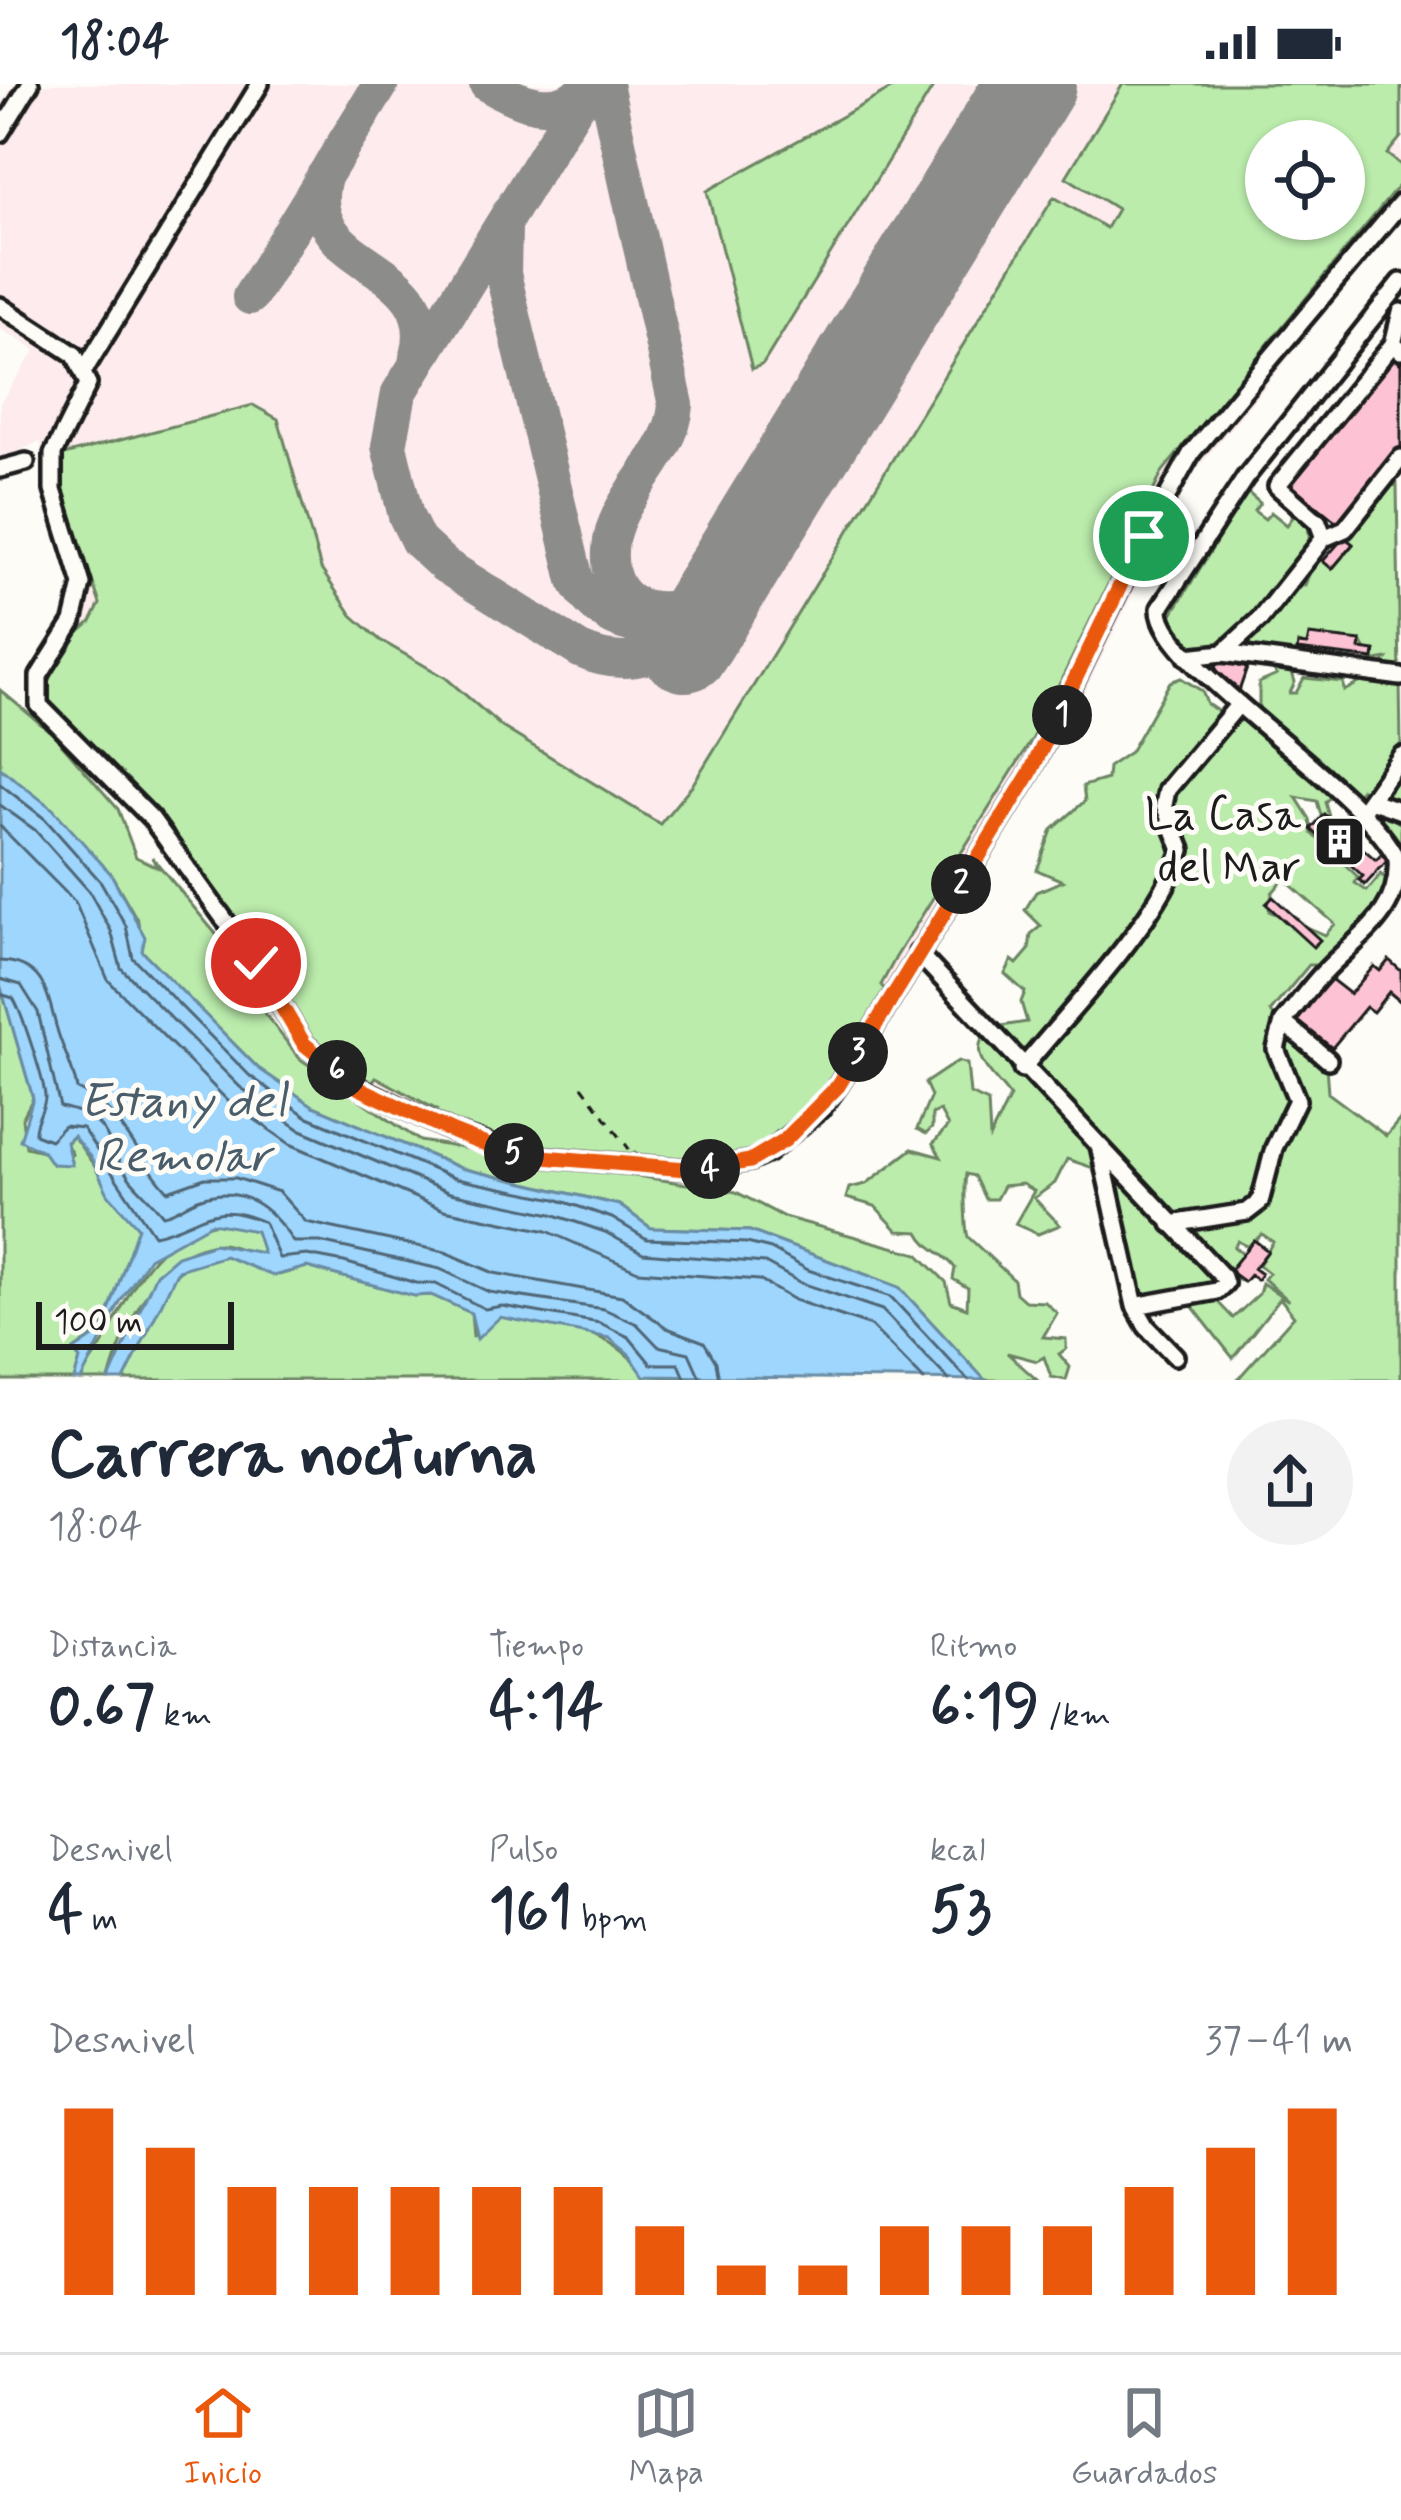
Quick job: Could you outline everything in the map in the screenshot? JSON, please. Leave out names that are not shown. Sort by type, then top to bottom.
[{"type":"lane","points":[[0,133],[30,84]]},
{"type":"lane","points":[[260,84],[85,369],[86,393],[62,427],[51,471],[82,584],[73,622],[39,676],[39,705],[151,818],[256,963],[304,1044],[359,1088],[494,1148],[637,1167],[726,1167],[750,1161],[785,1140],[838,1086],[1030,773],[1144,536],[1192,452],[1401,203]]},
{"type":"lane","points":[[1172,1224],[1247,1212],[1261,1202],[1274,1148],[1297,1100],[1276,1049],[1283,1022],[1394,898],[1397,859],[1317,766],[1186,657],[1163,630],[1160,608],[1166,592],[1245,478],[1401,281]]},
{"type":"lane","points":[[0,306],[62,344],[85,369]]},
{"type":"lane","points":[[1324,538],[1318,521],[1277,486],[1397,348],[1401,312]]},
{"type":"lane","points":[[1223,653],[1260,619],[1324,538],[1345,529],[1401,458]]},
{"type":"lane","points":[[0,469],[26,462]]},
{"type":"lane","points":[[1186,657],[1223,653],[1401,677]]},
{"type":"lane","points":[[1022,1069],[1119,953],[1154,903],[1182,850],[1164,805],[1167,790],[1239,704]]},
{"type":"lane","points":[[1359,815],[1401,756]]},
{"type":"lane","points":[[1370,800],[1397,812]]},
{"type":"lane","points":[[918,953],[1225,1283],[1201,1296],[1135,1306]]},
{"type":"lane","points":[[1283,1022],[1328,1060]]},
{"type":"lane","points":[[1100,1150],[1135,1306],[1147,1328],[1175,1355]]},
{"type":"path","points":[[581,1086],[625,1139],[637,1167]]},
{"type":"shaded area","points":[[14,84],[1401,84],[1401,221],[1192,475],[1053,755],[903,993],[751,1167],[725,1173],[519,1160],[326,1069],[149,827],[35,705],[71,613],[73,590],[40,441],[0,460],[0,403],[36,350],[0,329],[0,107]]},
{"type":"green space","points":[[900,84],[935,84],[763,364],[752,369],[707,191]]},
{"type":"green space","points":[[1123,84],[1401,84],[1401,137],[1387,154],[1401,165],[1401,183],[1365,227],[1365,120],[1245,120],[1245,240],[1354,240],[1163,471],[1033,738],[896,957],[881,985],[886,991],[845,1064],[811,1110],[768,1145],[743,1156],[706,1162],[642,1161],[635,1152],[617,1159],[566,1157],[434,1118],[437,1110],[376,1077],[372,1082],[353,1072],[304,1033],[236,924],[47,701],[45,694],[62,647],[91,622],[100,604],[58,481],[60,456],[253,405],[278,419],[321,569],[352,615],[380,640],[446,678],[502,727],[660,824],[693,784],[1054,197],[1106,228],[1117,209],[1066,177]]},
{"type":"green space","points":[[1397,484],[1401,746],[1395,756],[1401,764],[1401,807],[1377,809],[1401,824],[1401,854],[1358,807],[1362,788],[1354,798],[1334,794],[1325,802],[1330,820],[1323,822],[1317,801],[1296,797],[1310,819],[1312,833],[1358,877],[1355,883],[1367,891],[1381,874],[1390,883],[1377,914],[1322,965],[1309,965],[1270,1012],[1326,1066],[1328,1093],[1386,1136],[1401,1118],[1401,1380],[1237,1380],[1294,1316],[1280,1298],[1233,1358],[1189,1302],[1214,1298],[1233,1318],[1259,1294],[1262,1283],[1289,1301],[1264,1279],[1269,1273],[1259,1265],[1273,1242],[1262,1234],[1248,1247],[1238,1241],[1234,1247],[1243,1254],[1230,1271],[1244,1282],[1232,1278],[1116,1174],[1216,1283],[1141,1301],[1106,1157],[1112,1146],[1074,1122],[1083,1145],[1096,1147],[1096,1169],[1067,1159],[1055,1183],[1034,1198],[1060,1225],[1038,1234],[1015,1224],[1034,1191],[1022,1184],[1003,1186],[996,1199],[985,1199],[974,1176],[966,1174],[968,1237],[1014,1280],[1016,1293],[1025,1301],[1045,1302],[1057,1313],[1043,1337],[1066,1339],[1066,1349],[1059,1354],[1070,1367],[1066,1380],[1051,1377],[1044,1357],[1037,1361],[1007,1353],[1037,1380],[985,1380],[899,1287],[750,1231],[651,1228],[619,1205],[460,1168],[313,1106],[258,1068],[142,951],[138,921],[111,874],[64,823],[0,768],[0,690],[53,734],[118,809],[136,857],[157,867],[152,857],[259,986],[265,1014],[300,1059],[420,1141],[736,1192],[784,1217],[918,1254],[946,1282],[951,1302],[967,1308],[968,1288],[953,1279],[951,1263],[919,1232],[898,1231],[875,1206],[846,1198],[849,1188],[866,1184],[912,1149],[941,1157],[933,1144],[948,1126],[940,1111],[932,1114],[932,1128],[926,1134],[917,1129],[931,1096],[925,1083],[958,1061],[967,1064],[970,1094],[988,1102],[990,1137],[1010,1097],[984,1065],[979,1048],[989,1028],[1027,1022],[1021,1002],[1025,992],[1005,974],[1012,960],[1017,964],[1029,950],[1031,934],[1041,926],[1025,910],[1036,892],[1063,881],[1037,870],[1052,830],[1085,801],[1083,786],[1107,779],[1108,767],[1130,752],[1170,682],[1181,678],[1202,691],[1207,704],[1225,716],[1246,702],[1259,706],[1259,683],[1277,675],[1268,664],[1248,659],[1250,640],[1260,634],[1256,628],[1224,645],[1197,650],[1167,622],[1247,492],[1260,503],[1254,511],[1265,519],[1271,512],[1287,525],[1293,517],[1289,508],[1308,526],[1310,544],[1278,582],[1305,585],[1310,572],[1301,572],[1312,554],[1333,568],[1353,545],[1344,537],[1383,489]],"holes":[[[1361,641],[1372,662],[1387,659],[1374,675],[1344,691],[1343,682],[1304,678],[1296,693],[1290,693],[1295,682],[1289,663],[1300,650]],[[1284,879],[1335,924],[1325,935],[1269,911],[1272,893]]]},
{"type":"green space","points":[[0,984],[33,1098],[22,1119],[26,1147],[43,1151],[52,1164],[72,1154],[66,1143],[73,1136],[138,1227],[139,1236],[101,1331],[74,1350],[80,1360],[74,1380],[0,1380]]},
{"type":"green space","points":[[225,1222],[256,1231],[264,1253],[220,1244],[199,1248],[180,1259],[162,1274],[134,1315],[109,1380],[81,1380],[150,1263],[181,1236]]},
{"type":"green space","points":[[225,1256],[279,1275],[307,1267],[414,1296],[431,1295],[471,1313],[473,1336],[500,1317],[580,1331],[616,1346],[644,1375],[698,1380],[124,1380],[169,1280],[186,1265]]},
{"type":"water","name":"Estany del Remolar","points":[[0,768],[53,809],[111,874],[145,937],[142,951],[258,1068],[313,1106],[460,1168],[619,1205],[651,1228],[750,1231],[899,1287],[985,1380],[644,1376],[628,1353],[609,1338],[500,1317],[477,1339],[471,1313],[431,1295],[414,1296],[307,1267],[273,1276],[225,1256],[178,1270],[124,1380],[109,1380],[156,1274],[177,1256],[214,1244],[263,1253],[256,1231],[212,1223],[149,1258],[120,1302],[81,1380],[74,1380],[80,1360],[74,1350],[102,1331],[138,1227],[108,1194],[91,1158],[73,1136],[66,1142],[72,1165],[52,1164],[43,1151],[20,1140],[33,1098],[0,984]]},
{"type":"building","points":[[1393,358],[1401,364],[1401,448],[1339,524],[1291,485]]},
{"type":"building","points":[[1344,537],[1353,544],[1332,569],[1323,561]]},
{"type":"building","points":[[1309,635],[1361,641],[1360,649],[1375,651],[1374,659],[1297,650],[1298,644],[1307,645]]},
{"type":"building","points":[[1216,660],[1247,668],[1239,691],[1217,674]]},
{"type":"building","name":"La Casa del Mar","points":[[1324,814],[1376,860],[1382,854],[1388,860],[1365,885],[1359,880],[1363,876],[1311,829]]},
{"type":"building","points":[[1273,897],[1320,940],[1313,947],[1266,904]]},
{"type":"building","points":[[1389,960],[1401,971],[1401,1002],[1389,992],[1373,1012],[1366,1007],[1332,1048],[1297,1020],[1331,979],[1350,994],[1374,966],[1380,971]]},
{"type":"building","points":[[1254,1240],[1268,1251],[1254,1269],[1261,1274],[1257,1280],[1250,1275],[1244,1282],[1229,1271]]},
{"type":"taxiway","points":[[250,297],[381,84]]},
{"type":"taxiway","points":[[487,84],[511,97],[549,105],[574,98],[585,89]]},
{"type":"taxiway","points":[[589,84],[399,393],[389,446],[406,516],[418,541],[444,565],[580,650],[615,660],[647,656],[676,642],[703,618]]},
{"type":"taxiway","points":[[605,84],[676,405],[664,443],[613,531],[612,573],[619,590],[647,608],[683,607],[719,591]]},
{"type":"taxiway","points":[[324,176],[322,208],[332,232],[395,283],[412,303],[421,328],[416,363]]},
{"type":"taxiway","points":[[504,228],[503,274],[576,580],[593,603],[615,619],[640,626],[669,625]]},
{"type":"runway","points":[[685,647],[1031,84]]},
{"type":"place","name":"La Casa del Mar","points":[[1340,842]]},
{"type":"route","points":[[256,963],[304,1044],[359,1088],[494,1148],[521,1155],[698,1170],[726,1167],[768,1153],[822,1108],[838,1086],[1030,773],[1144,536]]}]
